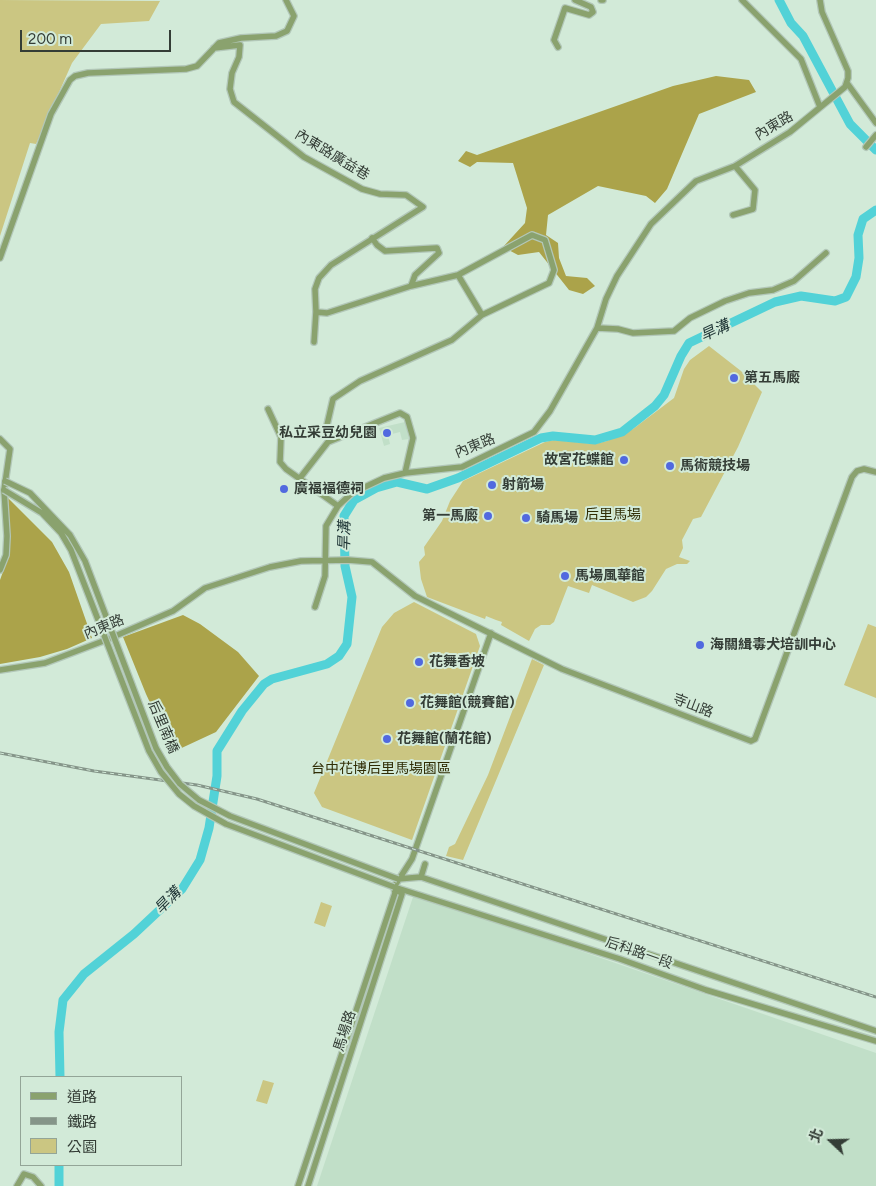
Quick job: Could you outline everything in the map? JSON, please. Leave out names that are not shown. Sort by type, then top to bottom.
[{"type":"street","points":[[0,258],[51,114],[70,80],[75,76],[88,73],[186,69],[196,66],[220,43],[276,36],[287,31],[294,16],[286,0]]},
{"type":"street","points":[[558,47],[554,40],[565,8],[588,15],[593,12],[591,7],[575,0]]},
{"type":"street","points":[[742,0],[801,59],[822,106]]},
{"type":"street","points":[[820,0],[822,12],[848,71],[846,85],[876,123]]},
{"type":"street","name":"內東路廣益巷","points":[[214,48],[240,45],[239,57],[232,73],[230,89],[234,102],[304,157],[362,189],[380,194],[406,195],[423,207],[372,238],[331,266],[319,278],[315,289],[314,342]]},
{"type":"street","name":"內東路","points":[[325,561],[326,526],[338,506],[352,493],[366,484],[405,473],[462,467],[534,432],[550,411],[597,328],[611,286],[651,224],[696,181],[736,166],[802,124],[846,85]]},
{"type":"street","points":[[866,147],[876,135]]},
{"type":"street","points":[[733,215],[753,209],[755,190],[736,166]]},
{"type":"street","points":[[316,312],[327,313],[411,286],[458,275],[532,235],[544,240],[554,270],[549,283],[482,315],[452,340],[360,381],[333,399],[327,425],[338,437]]},
{"type":"street","points":[[372,238],[385,251],[437,248],[439,253],[415,274],[411,286]]},
{"type":"street","points":[[597,328],[618,329],[633,333],[674,331],[690,318],[726,301],[749,293],[773,290],[794,281],[826,254]]},
{"type":"street","points":[[458,275],[482,315]]},
{"type":"street","points":[[268,409],[281,437],[280,462],[286,469],[338,506]]},
{"type":"street","points":[[300,478],[328,442],[400,413],[407,417],[413,438],[405,473]]},
{"type":"street","points":[[0,438],[10,449],[2,480],[7,536],[6,555],[0,570]]},
{"type":"street","name":"寺山路","points":[[338,560],[372,562],[415,596],[537,657],[598,684],[744,739],[755,739],[852,478],[857,471],[864,469],[876,472]]},
{"type":"street","name":"后里南橋","points":[[2,480],[30,493],[49,510],[70,535],[85,561],[156,748],[180,784],[199,800],[230,816],[398,879]]},
{"type":"street","name":"后里南橋","points":[[2,490],[42,513],[61,533],[71,550],[150,751],[161,772],[179,794],[194,806],[226,824],[394,887]]},
{"type":"street","name":"內東路","points":[[0,670],[45,663],[106,640],[173,611],[190,597],[221,581],[285,564],[338,560]]},
{"type":"street","points":[[315,608],[325,576],[325,561]]},
{"type":"street","name":"馬場路","points":[[298,1186],[395,893],[394,887],[412,859],[491,633]]},
{"type":"street","points":[[421,877],[425,864]]},
{"type":"street","name":"后科路一段","points":[[398,879],[421,877],[876,1031]]},
{"type":"street","name":"馬場路","points":[[308,1186],[402,894],[394,887]]},
{"type":"street","name":"后科路一段","points":[[394,887],[620,959],[715,992],[876,1041]]},
{"type":"street","points":[[16,1186],[24,1174],[33,1177],[41,1186]]},
{"type":"shaded area","points":[[716,76],[749,80],[756,92],[699,114],[667,189],[655,203],[646,196],[598,186],[548,215],[546,235],[558,243],[559,258],[566,276],[587,278],[595,286],[583,294],[569,290],[539,252],[518,255],[503,247],[525,223],[527,208],[513,163],[477,162],[470,167],[458,161],[466,151],[477,155],[673,86]]},
{"type":"shaded area","name":"私立采豆幼兒園","points":[[405,422],[409,439],[402,440],[400,432],[388,435],[390,444],[384,446],[379,428]]},
{"type":"shaded area","points":[[8,498],[52,542],[69,572],[92,638],[67,649],[40,657],[0,664],[0,580],[9,555]]},
{"type":"shaded area","points":[[183,615],[200,624],[238,652],[259,676],[216,732],[173,752],[146,694],[123,637]]},
{"type":"shaded area","points":[[418,892],[492,916],[520,930],[876,1053],[876,1186],[317,1186],[414,894]]},
{"type":"green space","points":[[0,0],[160,1],[149,21],[101,24],[72,63],[36,144],[30,143],[0,236]]},
{"type":"green space","name":"后里馬場","points":[[709,346],[741,371],[762,392],[738,447],[701,517],[693,519],[682,540],[683,548],[679,557],[690,561],[687,564],[677,564],[666,569],[646,597],[633,602],[592,585],[589,593],[568,586],[554,622],[550,625],[541,625],[535,629],[529,641],[501,625],[502,622],[486,616],[485,619],[427,597],[421,579],[419,562],[425,555],[424,547],[442,521],[450,501],[463,481],[545,442],[554,440],[595,444],[607,441],[633,429],[674,398],[684,369],[690,360]]},
{"type":"green space","name":"台中花博后里馬場園區","points":[[414,602],[476,634],[480,646],[412,840],[322,807],[314,793],[382,627],[394,613]]},
{"type":"green space","points":[[868,624],[876,627],[876,698],[844,685]]},
{"type":"green space","name":"台中花博后里馬場園區","points":[[532,659],[544,665],[463,860],[446,856],[449,847],[455,844],[488,775]]},
{"type":"green space","points":[[321,902],[332,906],[325,927],[314,923]]},
{"type":"green space","points":[[263,1080],[274,1083],[267,1104],[256,1101]]},
{"type":"waterway","name":"旱溝","points":[[779,0],[791,23],[803,36],[850,124],[876,150]]},
{"type":"waterway","name":"旱溝","points":[[60,1076],[59,1032],[63,1000],[84,974],[134,934],[182,889],[200,860],[209,828],[217,776],[217,751],[242,711],[264,684],[272,679],[327,664],[339,656],[347,644],[352,597],[345,566],[344,516],[354,500],[376,488],[397,482],[427,489],[458,478],[541,438],[553,436],[595,440],[622,432],[655,406],[664,395],[681,356],[689,343],[775,302],[801,296],[835,301],[846,297],[856,277],[859,258],[858,235],[863,219],[876,210]]},
{"type":"waterway","name":"旱溝","points":[[59,1166],[59,1186]]},
{"type":"railway","points":[[0,753],[94,771],[197,785],[257,799],[876,997]]},
{"type":"place","name":"第五馬廄","points":[[734,378]]},
{"type":"place","name":"私立采豆幼兒園","points":[[387,433]]},
{"type":"place","name":"故宮花蝶館","points":[[624,460]]},
{"type":"place","name":"馬術競技場","points":[[670,466]]},
{"type":"place","name":"射箭場","points":[[492,485]]},
{"type":"place","name":"廣福福德祠","points":[[284,489]]},
{"type":"place","name":"第一馬廄","points":[[488,516]]},
{"type":"place","name":"騎馬場","points":[[526,518]]},
{"type":"place","name":"馬場風華館","points":[[565,576]]},
{"type":"place","name":"海關緝毒犬培訓中心","points":[[700,645]]},
{"type":"place","name":"花舞香坡","points":[[419,662]]},
{"type":"place","name":"花舞館(競賽館)","points":[[410,703]]},
{"type":"place","name":"花舞館(蘭花館)","points":[[387,739]]}]
